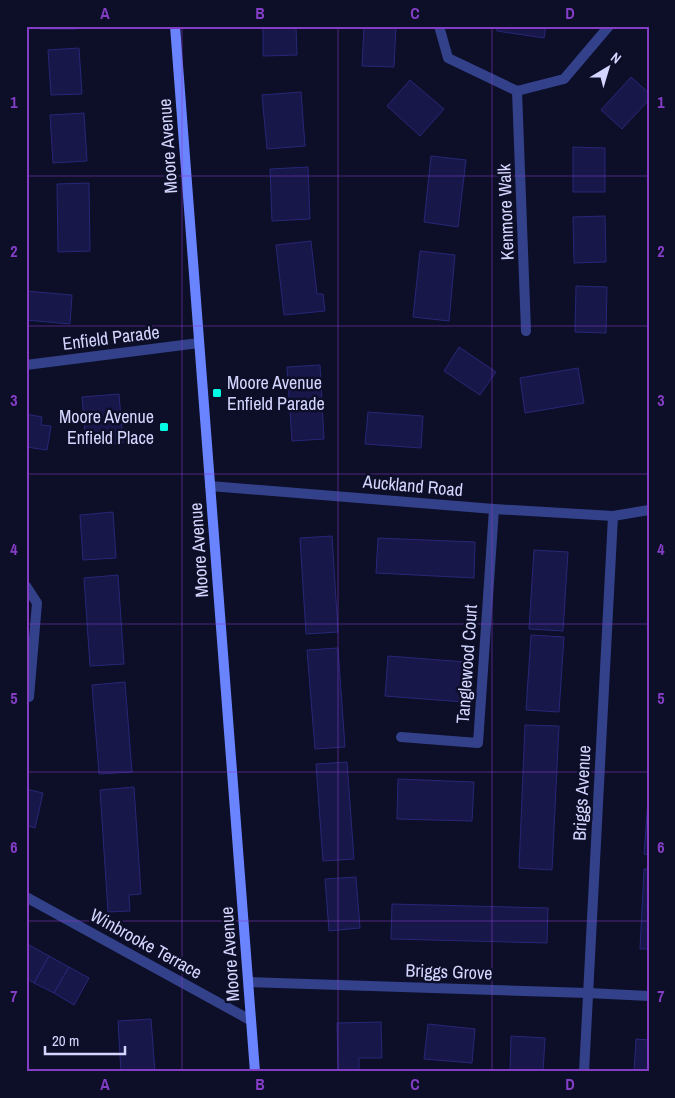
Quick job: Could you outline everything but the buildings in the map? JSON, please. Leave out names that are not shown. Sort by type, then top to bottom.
[{"type":"street","name":"Moore Avenue","points":[[175,26],[255,1072]]},
{"type":"street","points":[[439,26],[448,58],[517,91],[564,79],[609,26]]},
{"type":"street","name":"Kenmore Walk","points":[[517,91],[526,331]]},
{"type":"street","name":"Enfield Parade","points":[[26,365],[199,343]]},
{"type":"street","name":"Auckland Road","points":[[210,486],[494,509],[612,516],[649,510]]},
{"type":"street","name":"Tanglewood Court","points":[[401,737],[478,744],[494,509]]},
{"type":"street","name":"Briggs Avenue","points":[[584,1072],[612,516]]},
{"type":"street","points":[[26,586],[36,603],[29,697],[26,696]]},
{"type":"street","name":"Winbrooke Terrace","points":[[26,897],[250,1020]]},
{"type":"street","name":"Briggs Grove","points":[[249,982],[649,996]]},
{"type":"place","name":"Moore Avenue Enfield Parade","points":[[217,393]]},
{"type":"place","name":"Moore Avenue Enfield Place","points":[[164,427]]}]
